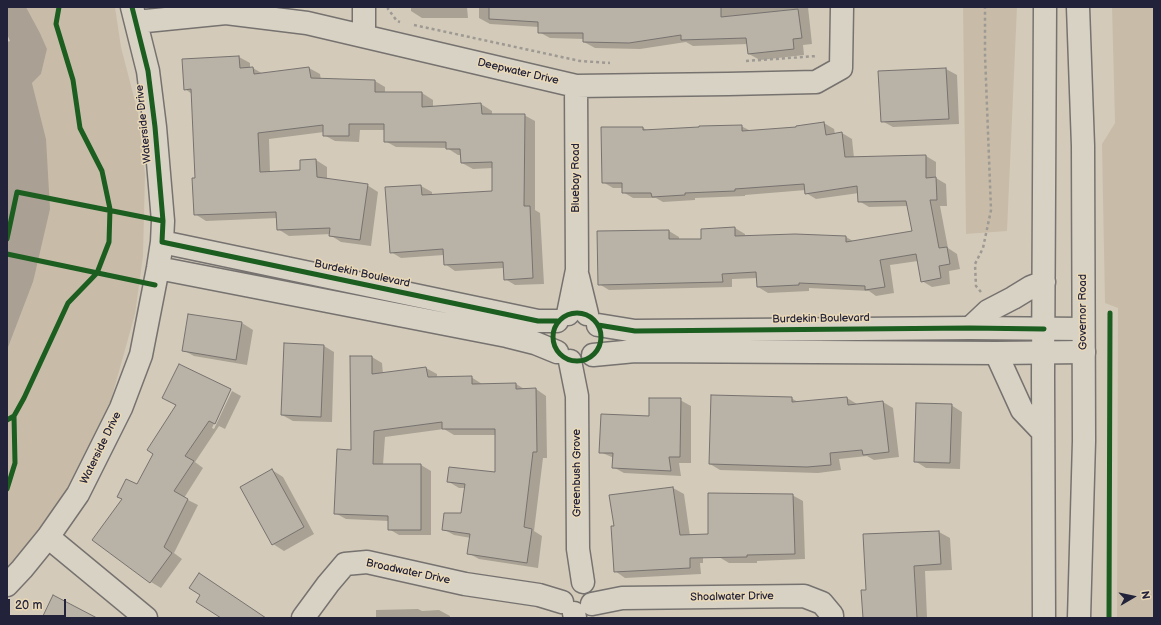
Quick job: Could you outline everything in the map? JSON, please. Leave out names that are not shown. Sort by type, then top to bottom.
[{"type":"street","points":[[364,7],[364,36]]},
{"type":"street","name":"Deepwater Drive","points":[[134,15],[226,13],[307,23],[576,86],[816,82],[841,68],[842,7]]},
{"type":"street","points":[[1044,618],[1045,7]]},
{"type":"street","name":"Governor Road","points":[[1078,7],[1083,146],[1084,352],[1084,441],[1079,618]]},
{"type":"street","name":"Waterside Drive","points":[[7,585],[48,538],[78,494],[121,408],[141,355],[158,268],[162,242],[163,221],[155,126],[148,71],[134,15]]},
{"type":"street","name":"Bluebay Road","points":[[576,86],[576,270],[578,319]]},
{"type":"street","name":"Burdekin Boulevard","points":[[162,242],[538,322],[578,319],[635,331],[970,328],[1083,329]]},
{"type":"street","points":[[158,268],[507,336],[535,343],[577,357],[617,352],[650,351],[996,353],[1084,352]]},
{"type":"street","points":[[970,328],[988,311],[1031,287],[1044,282]]},
{"type":"street","points":[[578,319],[601,333],[601,341],[598,349],[577,357],[553,344],[552,336],[553,328],[578,319]]},
{"type":"street","points":[[996,353],[1022,410],[1044,432]]},
{"type":"street","name":"Greenbush Grove","points":[[577,357],[578,601]]},
{"type":"street","points":[[48,538],[146,618]]},
{"type":"street","name":"Broadwater Drive","points":[[303,618],[345,564],[367,562],[465,584],[578,601]]},
{"type":"street","name":"Shoalwater Drive","points":[[578,601],[622,598],[804,596],[822,603],[832,615],[832,618]]},
{"type":"path","points":[[388,7],[388,10],[397,21],[405,23]]},
{"type":"path","points":[[983,296],[976,286],[975,264],[984,248],[990,210],[985,62],[985,7]]},
{"type":"path","points":[[412,24],[580,61],[615,64]]},
{"type":"path","points":[[743,61],[816,56],[820,54]]},
{"type":"path","points":[[7,239],[17,192],[118,211]]},
{"type":"path","points":[[109,202],[110,216]]},
{"type":"path","points":[[7,254],[104,275]]},
{"type":"path","points":[[92,278],[100,267]]},
{"type":"shaded area","points":[[7,7],[26,7],[47,49],[41,74],[32,83],[46,139],[50,209],[33,282],[7,350],[7,42],[10,41],[7,34]]},
{"type":"shaded area","points":[[26,7],[115,7],[121,47],[138,113],[145,174],[143,256],[135,314],[109,407],[70,486],[7,571],[7,350],[33,282],[46,139],[32,83],[41,74],[47,49]]},
{"type":"shaded area","points":[[963,7],[1017,7],[1007,231],[966,234]]},
{"type":"shaded area","points":[[1112,7],[1154,7],[1154,618],[1117,618],[1118,308],[1105,303],[1102,144],[1115,123]]},
{"type":"building","points":[[489,7],[721,7],[721,17],[798,9],[802,38],[793,39],[794,49],[748,54],[746,38],[681,40],[681,35],[629,43],[583,42],[583,33],[538,33],[538,22],[489,19]]},
{"type":"building","points":[[239,56],[240,68],[253,67],[254,74],[309,67],[311,78],[375,80],[375,92],[422,92],[422,107],[481,103],[482,114],[525,114],[524,206],[530,206],[533,278],[504,280],[503,262],[444,265],[443,249],[390,253],[385,187],[421,185],[422,195],[492,191],[492,162],[461,163],[460,149],[446,149],[446,142],[384,142],[384,124],[349,124],[349,136],[323,136],[323,125],[258,133],[260,172],[300,170],[300,160],[316,159],[317,177],[368,184],[360,240],[329,236],[330,228],[277,230],[276,212],[194,215],[192,178],[195,178],[191,89],[184,90],[182,59]]},
{"type":"building","points":[[946,68],[949,119],[881,122],[878,71]]},
{"type":"building","points":[[824,122],[826,135],[842,132],[845,157],[926,155],[926,178],[936,177],[937,200],[930,200],[939,248],[947,247],[950,264],[939,266],[941,278],[921,282],[916,254],[880,260],[885,287],[865,290],[865,286],[799,283],[799,285],[757,287],[756,272],[722,274],[723,282],[598,285],[597,231],[669,230],[669,239],[701,239],[701,229],[735,227],[735,236],[795,234],[846,236],[846,242],[912,231],[906,201],[858,202],[857,186],[805,194],[804,184],[652,197],[651,193],[622,193],[622,183],[602,183],[601,127],[643,127],[643,130],[742,125],[742,131],[796,127]]},
{"type":"building","points":[[188,314],[242,322],[236,360],[182,351]]},
{"type":"building","points":[[284,343],[324,345],[321,417],[281,415]]},
{"type":"building","points":[[350,356],[372,356],[372,374],[426,367],[428,377],[472,376],[472,384],[516,383],[516,389],[536,388],[537,452],[533,452],[524,527],[532,529],[527,563],[467,554],[470,534],[442,530],[444,513],[461,513],[465,484],[447,482],[449,467],[495,472],[495,429],[442,429],[442,422],[374,431],[373,464],[421,464],[421,530],[388,530],[388,516],[334,514],[337,449],[351,450]]},
{"type":"building","points":[[179,364],[231,389],[215,424],[209,421],[185,456],[194,461],[174,491],[188,499],[164,547],[172,553],[150,583],[92,540],[122,499],[117,497],[126,479],[137,484],[153,454],[147,450],[176,405],[162,398]]},
{"type":"building","points":[[711,395],[792,397],[792,402],[847,397],[848,405],[883,401],[889,452],[863,455],[862,450],[830,453],[831,465],[807,467],[709,464]]},
{"type":"building","points":[[649,398],[681,398],[680,457],[669,457],[671,471],[612,468],[613,453],[599,453],[601,414],[649,416]]},
{"type":"building","points":[[916,403],[952,404],[950,463],[914,462]]},
{"type":"building","points":[[272,469],[304,527],[272,545],[240,487]]},
{"type":"building","points":[[673,487],[680,535],[708,534],[708,493],[793,494],[795,554],[690,558],[690,568],[614,572],[611,526],[614,526],[609,495]]},
{"type":"building","points":[[939,531],[941,564],[914,566],[917,618],[863,618],[861,590],[866,590],[863,534]]},
{"type":"building","points":[[199,573],[266,618],[221,618],[196,602],[200,595],[189,588]]},
{"type":"building","points":[[53,595],[97,618],[42,618]]},
{"type":"cycle path","points":[[7,420],[14,416],[24,398],[68,303],[97,273],[109,242],[110,209],[102,171],[80,128],[73,80],[56,24],[59,7]]},
{"type":"cycle path","points":[[132,7],[148,71],[155,127],[163,221],[162,242],[538,321],[557,321]]},
{"type":"cycle path","points":[[7,239],[17,192],[163,221]]},
{"type":"cycle path","points":[[7,254],[155,285]]},
{"type":"cycle path","points":[[572,313],[582,313],[591,317],[597,323],[600,328],[601,337],[600,346],[591,357],[582,361],[572,361],[563,357],[557,351],[553,342],[553,332],[557,323],[563,317],[572,313]]},
{"type":"cycle path","points":[[1109,618],[1110,313]]},
{"type":"cycle path","points":[[598,325],[635,331],[970,328],[1044,329]]},
{"type":"cycle path","points":[[7,489],[15,463],[14,416]]}]
